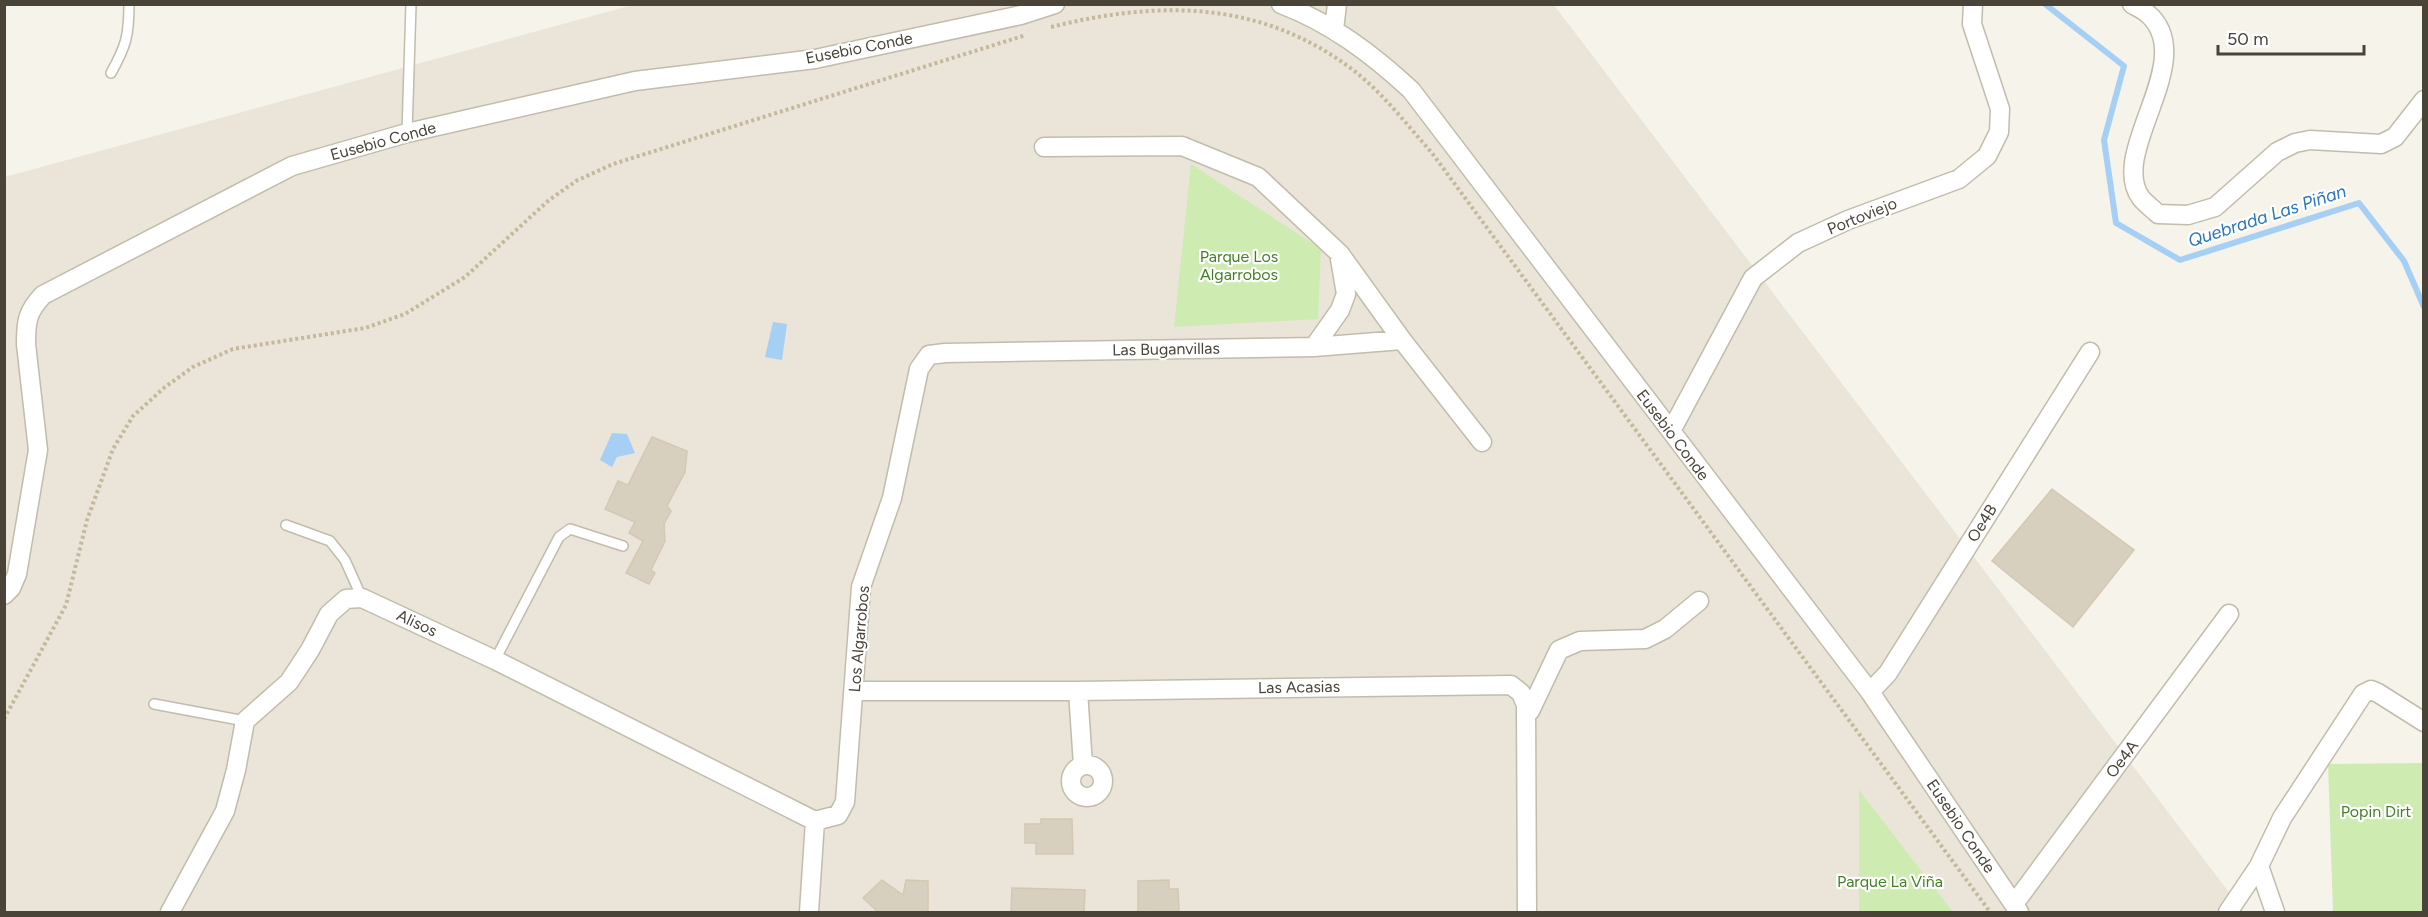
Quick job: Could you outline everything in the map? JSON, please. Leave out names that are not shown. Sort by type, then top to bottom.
[{"type":"street","name":"Eusebio Conde","points":[[4,595],[11,588],[16,574],[38,450],[26,326],[30,308],[43,295],[292,166],[407,133],[635,81],[815,58],[1022,15],[1055,4]]},
{"type":"street","points":[[1334,30],[1337,4]]},
{"type":"street","name":"Portoviejo","points":[[1671,431],[1753,278],[1798,243],[1848,220],[1959,179],[1987,156],[1999,132],[2000,109],[1972,24],[1973,4]]},
{"type":"street","points":[[2132,4],[2148,14],[2159,30],[2164,48],[2163,67],[2136,154],[2134,178],[2140,197],[2158,214],[2188,215],[2215,207],[2277,152],[2295,143],[2310,140],[2380,144],[2394,137],[2424,100]]},
{"type":"street","name":"Eusebio Conde","points":[[1292,6],[1374,56],[1411,90],[1870,692],[2017,908]]},
{"type":"street","points":[[1044,147],[1182,146],[1258,177],[1340,254],[1402,340],[1482,442]]},
{"type":"street","points":[[1314,347],[1340,309],[1346,294],[1340,254]]},
{"type":"street","name":"Las Buganvillas","points":[[930,355],[1314,347],[1402,340]]},
{"type":"street","name":"Oe4B","points":[[1870,692],[1888,673],[2090,352]]},
{"type":"street","name":"Los Algarrobos","points":[[815,821],[838,815],[845,802],[861,587],[892,498],[919,369],[930,355]]},
{"type":"street","points":[[170,912],[225,811],[236,770],[245,721],[289,682],[310,650],[329,614],[346,599],[362,598]]},
{"type":"street","name":"Alisos","points":[[362,598],[495,660],[815,821]]},
{"type":"street","points":[[1526,714],[1530,711],[1559,650],[1580,641],[1645,639],[1665,629],[1699,601]]},
{"type":"street","name":"Oe4A","points":[[2017,908],[2229,614]]},
{"type":"street","name":"Las Acasias","points":[[855,691],[1078,691],[1511,685],[1521,693],[1526,705],[1527,912]]},
{"type":"street","points":[[2228,912],[2259,866],[2282,818],[2363,694],[2371,690],[2378,693],[2424,722]]},
{"type":"street","points":[[1078,691],[1083,765]]},
{"type":"street","points":[[809,912],[815,821]]},
{"type":"street","points":[[2259,866],[2275,912]]},
{"type":"lane","points":[[111,73],[125,49],[129,28],[129,4]]},
{"type":"lane","points":[[407,133],[411,4]]},
{"type":"lane","points":[[286,525],[330,541],[345,560],[362,598]]},
{"type":"lane","points":[[495,660],[559,537],[570,529],[623,546]]},
{"type":"lane","points":[[154,704],[245,721]]},
{"type":"shaded area","points":[[636,4],[1554,5],[2244,912],[5,912],[5,177]]},
{"type":"green space","name":"Parque Los Algarrobos","points":[[1191,164],[1321,249],[1318,319],[1174,327]]},
{"type":"green space","name":"Popin Dirt","points":[[2423,763],[2423,912],[2333,912],[2328,764]]},
{"type":"green space","name":"Parque La Viña","points":[[1859,790],[1953,912],[1859,912]]},
{"type":"water","points":[[773,322],[787,324],[782,360],[765,357]]},
{"type":"water","points":[[612,433],[627,434],[635,453],[617,457],[612,467],[600,460]]},
{"type":"building","points":[[652,437],[687,451],[685,472],[667,506],[671,511],[664,524],[665,541],[651,570],[655,573],[649,584],[626,573],[643,541],[629,533],[635,522],[605,509],[618,481],[628,485]]},
{"type":"building","points":[[2052,489],[2134,550],[2073,627],[1992,561]]},
{"type":"building","points":[[1041,819],[1072,819],[1073,854],[1036,854],[1036,843],[1025,843],[1025,824],[1041,824]]},
{"type":"building","points":[[882,880],[903,895],[906,880],[928,881],[928,912],[878,912],[863,898]]},
{"type":"building","points":[[1169,880],[1169,889],[1178,889],[1179,911],[1138,912],[1138,881]]},
{"type":"building","points":[[1012,888],[1085,890],[1084,912],[1011,912]]},
{"type":"waterway","name":"Quebrada Las Piñan","points":[[2045,4],[2124,66],[2104,140],[2116,223],[2180,260],[2359,203],[2404,261],[2424,307]]}]
